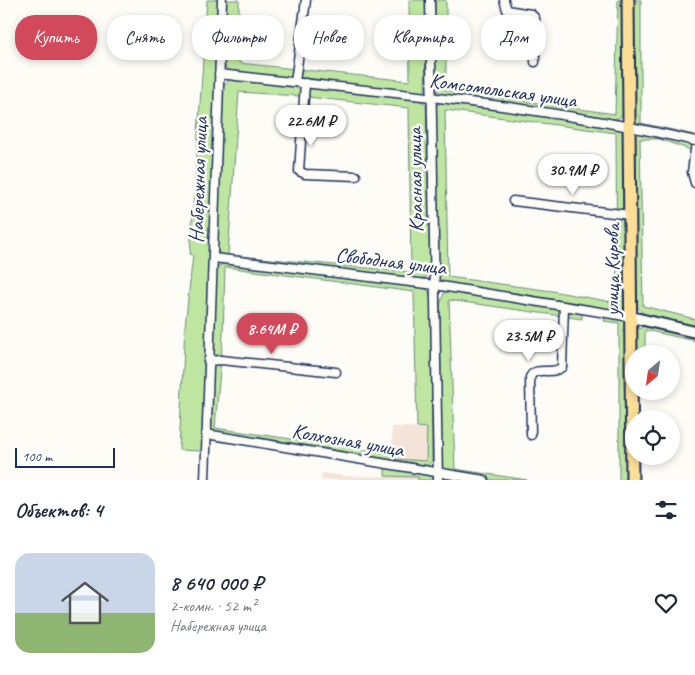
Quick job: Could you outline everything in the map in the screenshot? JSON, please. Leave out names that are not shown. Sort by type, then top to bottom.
[{"type":"main road","name":"улица Кирова","points":[[628,0],[632,480]]},
{"type":"street","name":"Набережная улица","points":[[205,480],[222,0]]},
{"type":"street","points":[[295,82],[306,0]]},
{"type":"street","name":"Красная улица","points":[[430,0],[430,96],[438,476]]},
{"type":"street","points":[[504,0],[507,10],[531,14],[535,18],[537,23],[535,62]]},
{"type":"street","name":"Комсомольская улица","points":[[219,74],[430,96],[629,125],[695,141]]},
{"type":"street","points":[[305,83],[299,171],[305,174],[356,176]]},
{"type":"street","points":[[695,150],[692,172],[695,183]]},
{"type":"street","points":[[513,201],[630,215]]},
{"type":"street","name":"Свободная улица","points":[[214,258],[435,285],[631,317],[695,332]]},
{"type":"street","points":[[531,435],[530,377],[538,370],[554,372],[562,367],[564,306]]},
{"type":"street","points":[[208,361],[221,360],[336,372]]},
{"type":"street","name":"Колхозная улица","points":[[206,434],[438,476],[484,480]]},
{"type":"shaded area","points":[[392,427],[427,428],[426,461],[394,459],[395,455],[392,454]]},
{"type":"shaded area","points":[[322,473],[346,476],[418,477],[418,480],[321,480]]},
{"type":"green space","points":[[207,0],[219,0],[218,15],[206,15]]},
{"type":"green space","points":[[225,0],[239,0],[239,15],[224,15]]},
{"type":"green space","points":[[409,0],[427,0],[427,15],[409,15]]},
{"type":"green space","points":[[435,0],[446,0],[446,15],[435,15]]},
{"type":"green space","points":[[618,0],[624,0],[623,113],[619,118],[614,119],[445,96],[435,89],[435,60],[446,60],[446,90],[615,114]]},
{"type":"green space","points":[[633,0],[641,0],[641,123],[695,135],[695,139],[633,123]]},
{"type":"green space","points":[[203,60],[217,60],[202,451],[179,450],[185,326],[193,255],[190,254]]},
{"type":"green space","points":[[223,60],[239,60],[239,63],[410,81],[410,60],[426,60],[425,91],[415,93],[384,91],[316,79],[250,76],[231,72]]},
{"type":"green space","points":[[230,79],[419,100],[426,104],[430,275],[419,280],[227,257],[220,254],[216,247],[222,87]],"holes":[[[239,92],[298,96],[409,108],[411,272],[228,255]]]},
{"type":"green space","points":[[443,102],[619,127],[625,135],[625,309],[608,311],[443,284],[439,279],[435,110],[437,105]],"holes":[[[445,110],[616,133],[617,303],[552,291],[448,277]]]},
{"type":"green space","points":[[637,132],[690,144],[692,147],[691,150],[659,139],[640,139],[643,306],[695,319],[695,329],[645,316],[635,304],[633,137]]},
{"type":"green space","points":[[223,264],[424,287],[429,292],[431,300],[432,461],[427,466],[412,465],[209,430],[216,267]],"holes":[[[225,267],[414,292],[417,427],[427,428],[426,461],[395,459],[395,454],[215,428],[223,336]]]},
{"type":"green space","points":[[445,290],[582,313],[582,319],[449,300],[455,469],[527,480],[495,480],[442,471],[440,305]]},
{"type":"green space","points":[[604,317],[626,320],[625,465],[627,465],[627,480],[619,480],[619,323],[604,321]]},
{"type":"green space","points":[[647,324],[695,336],[695,341],[645,330],[645,345],[637,345],[637,330]]},
{"type":"green space","points":[[385,467],[430,475],[434,480],[418,480],[418,477],[385,476]]}]
